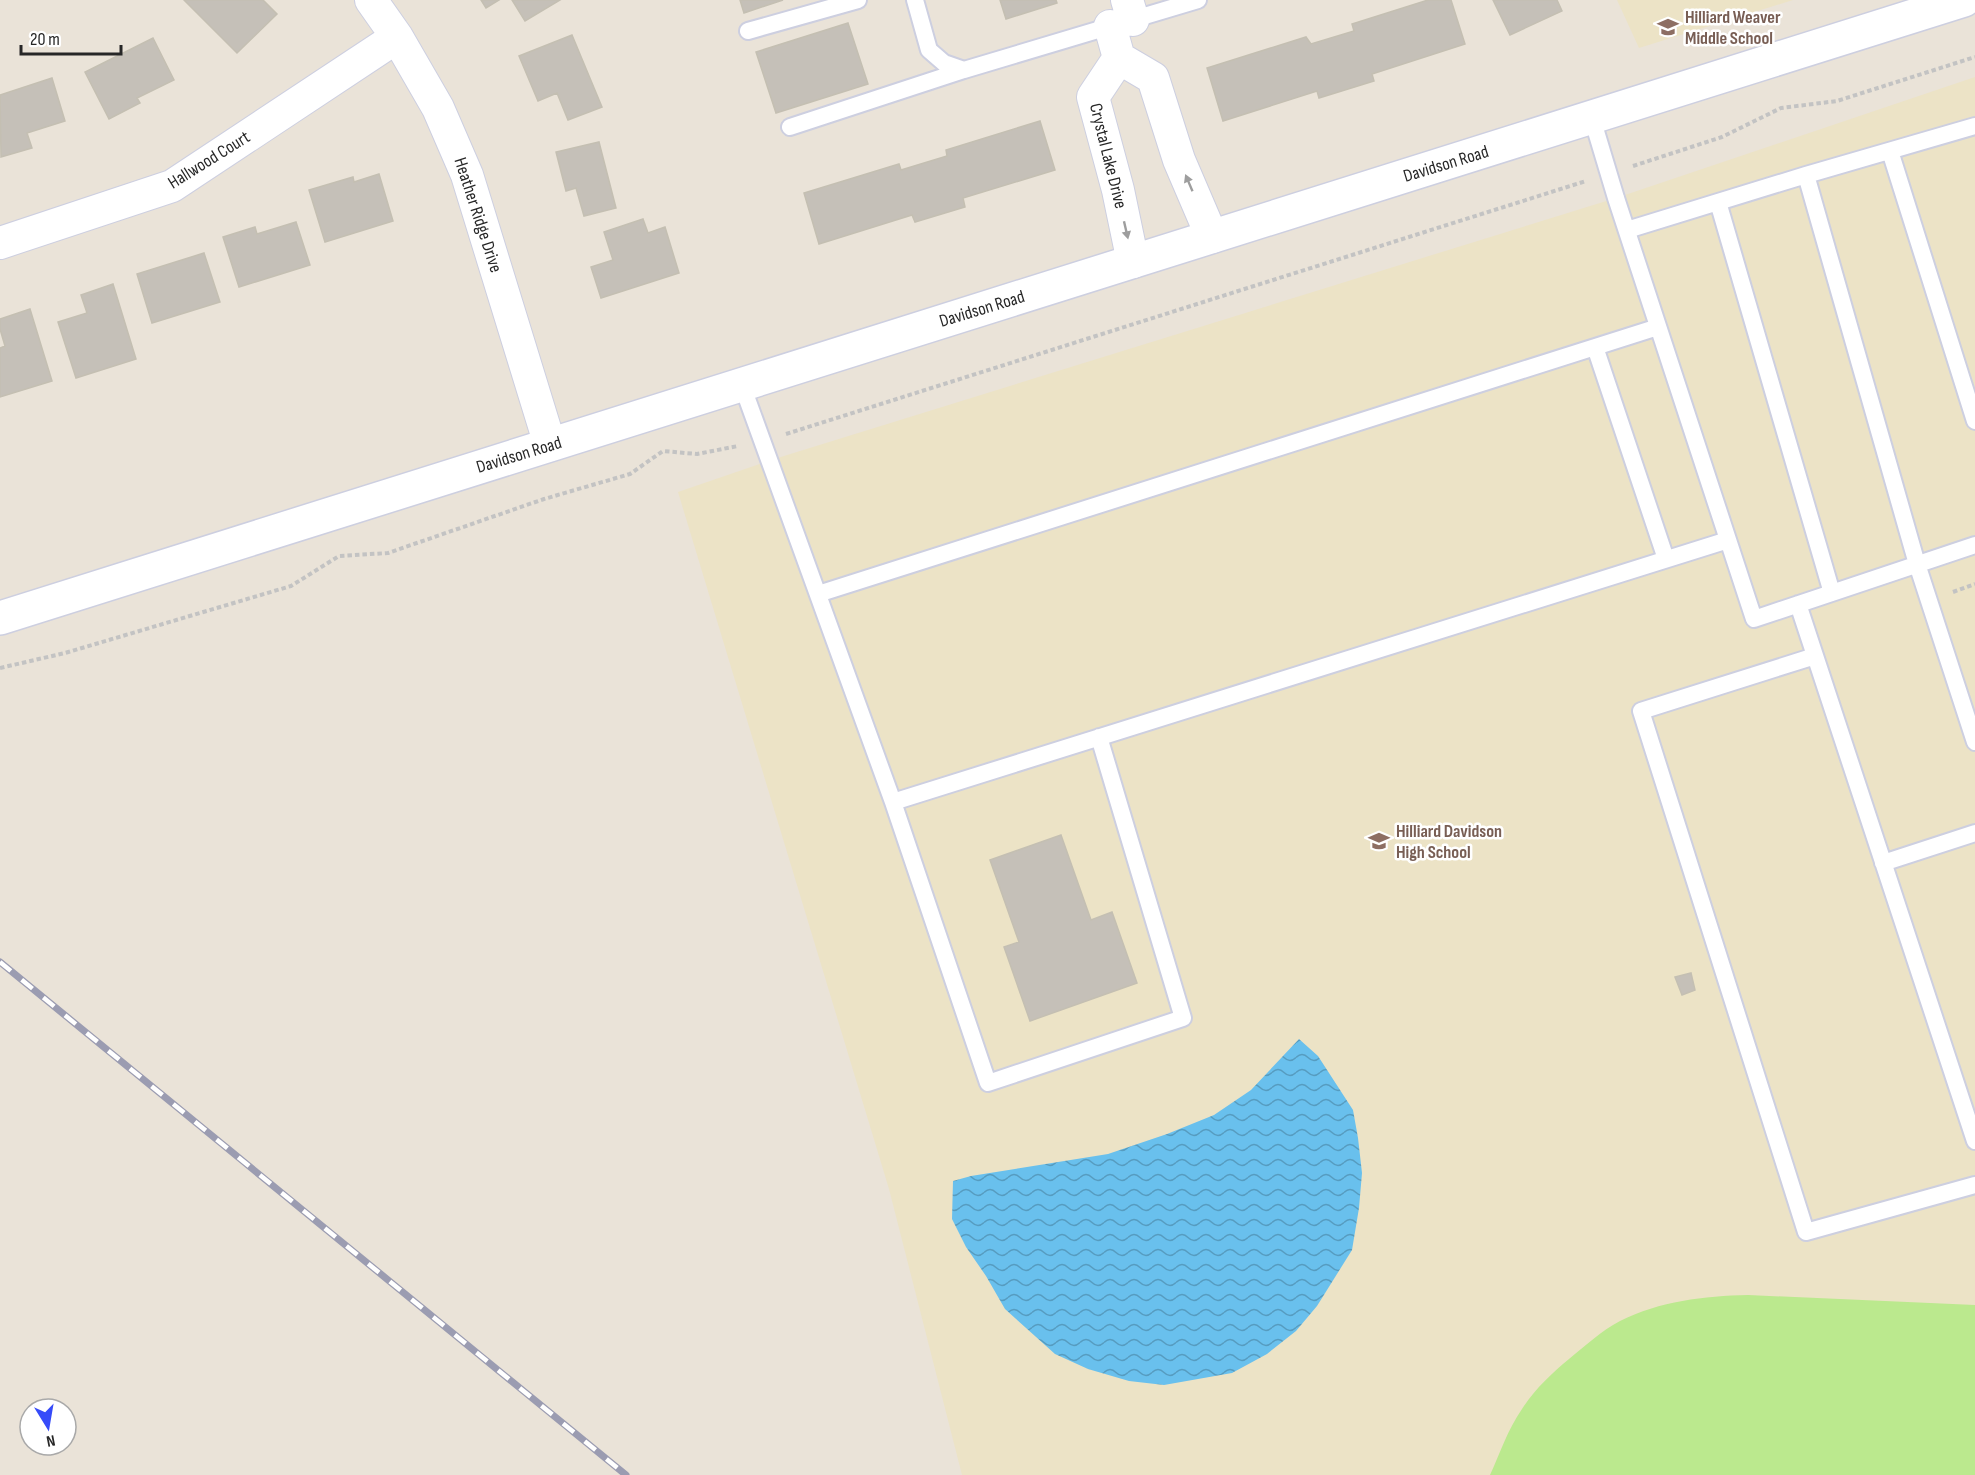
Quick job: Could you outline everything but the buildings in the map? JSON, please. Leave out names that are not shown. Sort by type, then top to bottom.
[{"type":"main road","name":"Davidson Road","points":[[0,618],[1964,0]]},
{"type":"street","name":"Heather Ridge Drive","points":[[371,0],[398,37],[438,108],[467,175],[550,445]]},
{"type":"street","points":[[1123,15],[1119,58],[1153,78],[1179,160],[1212,237]]},
{"type":"street","name":"Hallwood Court","points":[[0,243],[172,186],[398,37]]},
{"type":"street","name":"Crystal Lake Drive","points":[[1119,58],[1093,97],[1118,190],[1134,262]]},
{"type":"lane","points":[[748,31],[858,0]]},
{"type":"lane","points":[[915,0],[929,50],[944,63],[964,70]]},
{"type":"lane","points":[[790,127],[1123,15],[1198,0]]},
{"type":"lane","points":[[1592,118],[1754,619],[1975,545]]},
{"type":"lane","points":[[1627,230],[1975,126]]},
{"type":"lane","points":[[1890,151],[1975,421]]},
{"type":"lane","points":[[1806,175],[1917,564],[1975,742]]},
{"type":"lane","points":[[1718,202],[1832,593]]},
{"type":"lane","points":[[818,594],[1658,327]]},
{"type":"lane","points":[[1595,347],[1666,559]]},
{"type":"lane","points":[[742,385],[893,802],[988,1083],[1183,1018],[1100,737]]},
{"type":"lane","points":[[893,802],[1728,540]]},
{"type":"lane","points":[[1798,604],[1975,1141]]},
{"type":"lane","points":[[1815,656],[1641,711],[1806,1232],[1975,1185]]},
{"type":"lane","points":[[1883,863],[1975,832]]},
{"type":"path","points":[[0,668],[65,653],[291,586],[339,556],[388,553],[544,499],[630,474],[663,451],[697,454],[763,441],[1609,174],[1722,137],[1781,108],[1837,101],[1975,57]]},
{"type":"shaded area","name":"Hilliard Weaver Middle School","points":[[1617,0],[1793,0],[1639,48]]},
{"type":"shaded area","name":"Hilliard Davidson High School","points":[[1975,77],[1975,1475],[962,1475],[889,1189],[678,492],[771,460],[1616,198]]},
{"type":"green space","points":[[1748,1295],[1975,1305],[1975,1475],[1490,1475],[1512,1425],[1532,1395],[1556,1370],[1606,1329],[1635,1314],[1666,1304],[1699,1298]]},
{"type":"water","points":[[1299,1039],[1318,1056],[1353,1110],[1362,1173],[1352,1250],[1317,1306],[1296,1331],[1267,1354],[1232,1373],[1164,1385],[1129,1381],[1088,1369],[1055,1354],[1005,1309],[966,1247],[952,1219],[953,1181],[971,1176],[1108,1154],[1214,1115],[1251,1090]]},
{"type":"railway","points":[[0,962],[626,1475]]},
{"type":"place","name":"Hilliard Weaver Middle School","points":[[1668,27]]},
{"type":"place","name":"Hilliard Davidson High School","points":[[1379,841]]}]
